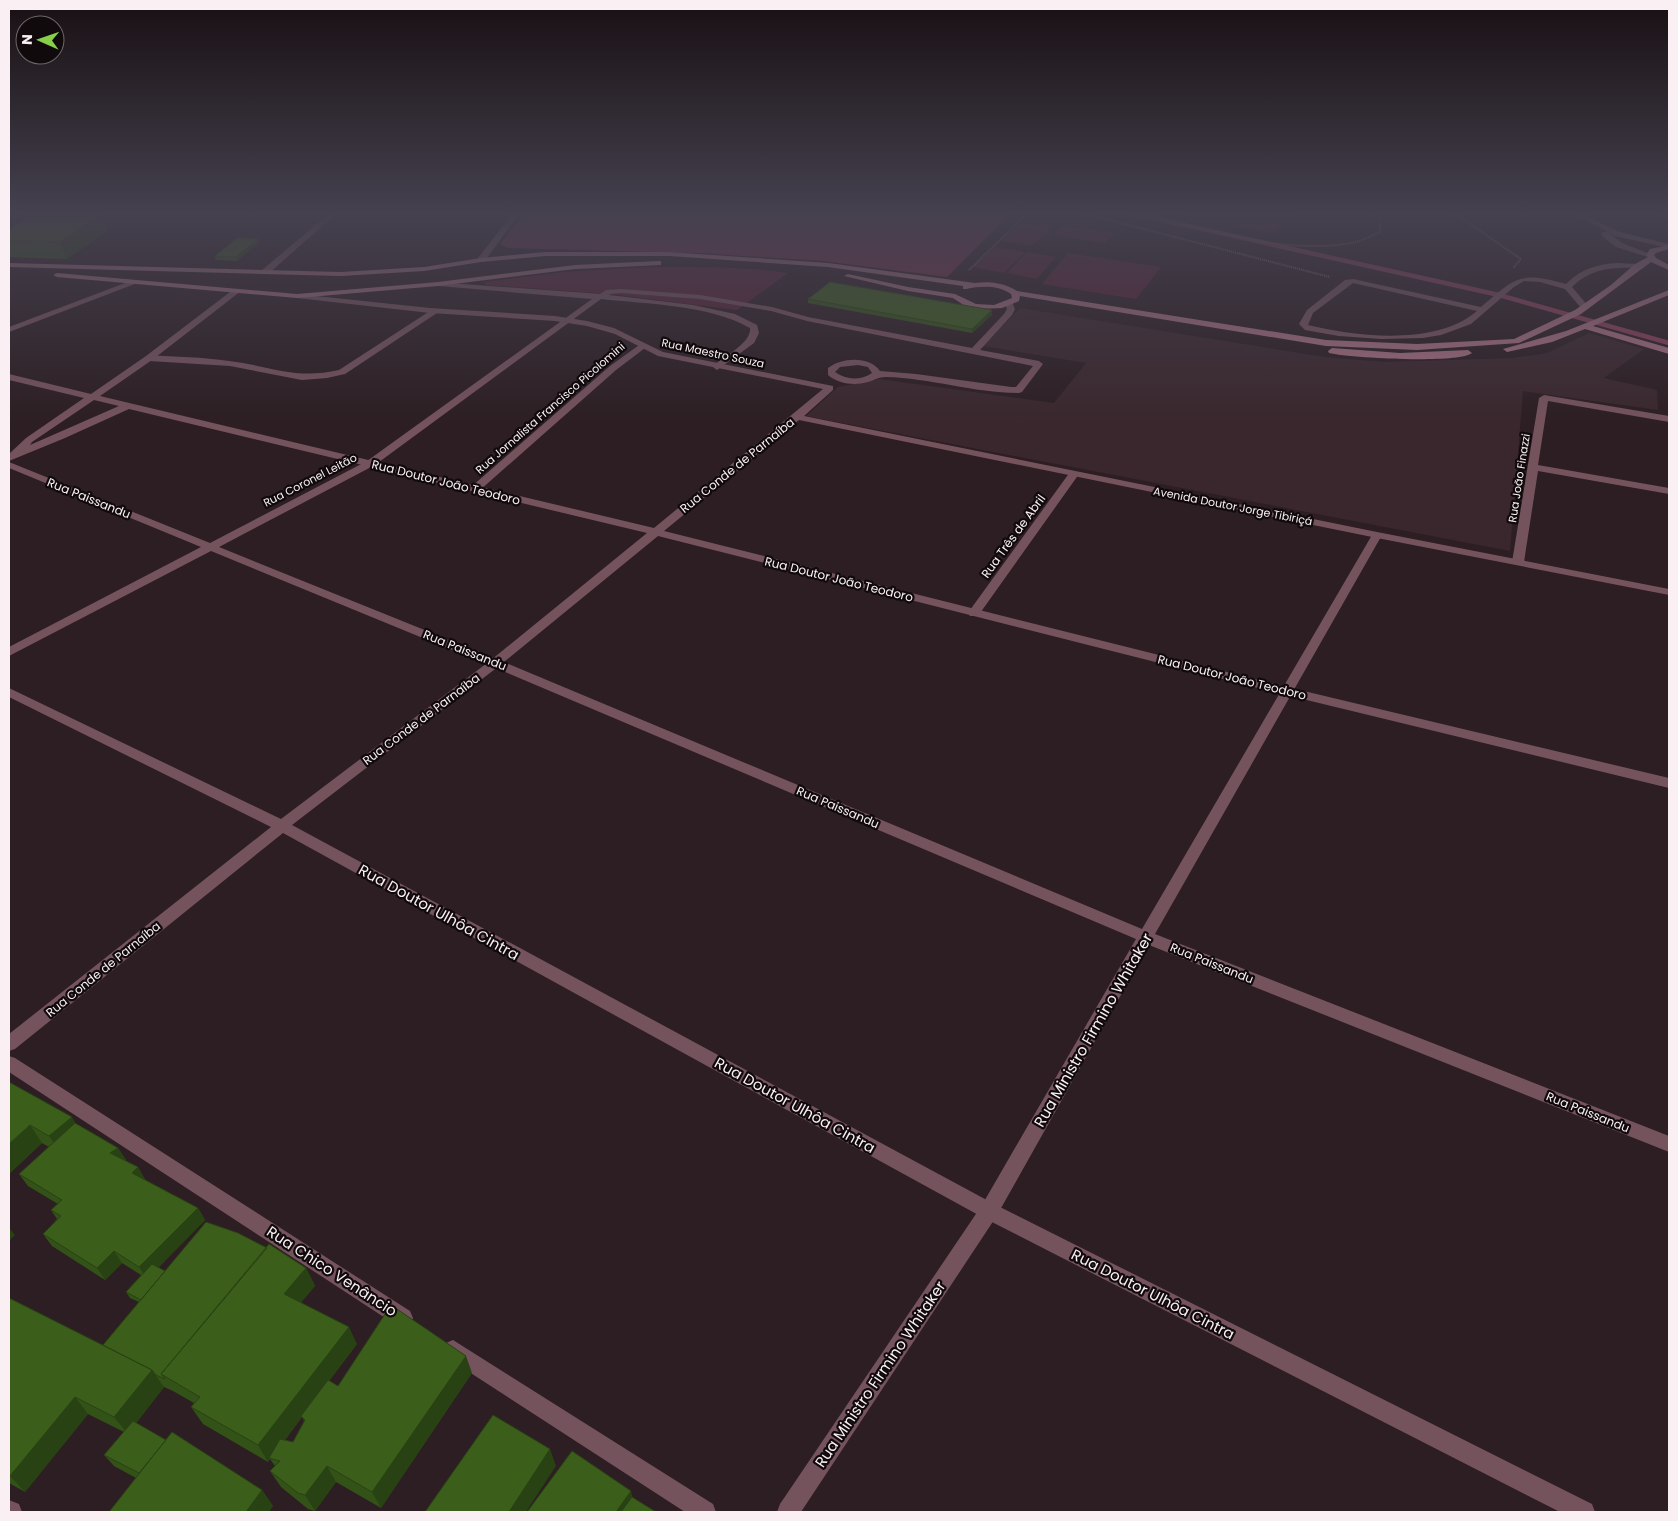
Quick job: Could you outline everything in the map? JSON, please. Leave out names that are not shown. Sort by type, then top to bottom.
[{"type":"main road","points":[[151,284],[297,296],[438,284]]},
{"type":"main road","points":[[237,291],[296,291],[315,284]]},
{"type":"main road","points":[[887,284],[956,296],[966,304],[976,306],[1000,306],[1011,303],[1113,316],[1368,356],[1422,357],[1530,347],[1586,327],[1669,292]]},
{"type":"main road","points":[[966,284],[993,285],[1010,289],[1015,293],[1326,343],[1417,347],[1516,340],[1582,310],[1617,284]]},
{"type":"main road","points":[[956,296],[960,289],[973,285]]},
{"type":"main road","points":[[1011,303],[1017,296],[1015,293]]},
{"type":"main road","points":[[1586,327],[1669,351]]},
{"type":"street","points":[[9,330],[131,284]]},
{"type":"street","points":[[438,284],[601,296],[688,307],[732,316],[754,327],[756,333],[751,341],[717,367]]},
{"type":"street","points":[[1345,284],[1310,312],[1303,324],[1305,327],[1338,334],[1384,336],[1434,334],[1454,329],[1472,319],[1515,284]]},
{"type":"street","points":[[1371,284],[1483,310]]},
{"type":"street","points":[[1555,284],[1568,287],[1582,310]]},
{"type":"street","points":[[13,456],[30,440],[91,396],[149,358],[237,291]]},
{"type":"street","points":[[601,296],[609,292],[622,291],[700,296],[1039,364],[1019,390],[1000,391],[893,374],[876,374],[860,381],[844,380],[834,376],[831,370],[844,363],[858,362],[871,365],[876,374]]},
{"type":"street","name":"Rua Maestro Souza","points":[[297,296],[436,311],[568,321],[600,326],[619,332],[642,346],[661,354],[717,367],[830,388]]},
{"type":"street","name":"Rua Coronel Leitão","points":[[9,652],[371,463],[601,296]]},
{"type":"street","points":[[974,351],[1008,315],[1011,303]]},
{"type":"street","points":[[149,358],[240,365],[296,378],[325,377],[342,372],[436,311]]},
{"type":"street","name":"Rua Jornalista Francisco Picolomini","points":[[475,490],[613,368],[642,346]]},
{"type":"street","name":"Rua Doutor João Teodoro","points":[[9,377],[655,532],[1286,691],[1669,783]]},
{"type":"street","name":"Rua Conde de Parnaíba","points":[[9,1044],[282,826],[495,663],[830,388],[844,380]]},
{"type":"street","name":"Rua João Finazzi","points":[[1518,562],[1544,398],[1669,419]]},
{"type":"street","points":[[13,456],[129,405]]},
{"type":"street","name":"Avenida Doutor Jorge Tibiriçá","points":[[797,417],[1377,535],[1669,592]]},
{"type":"street","name":"Rua Paissandu","points":[[9,466],[495,663],[1146,937],[1669,1144]]},
{"type":"street","points":[[1534,467],[1669,491]]},
{"type":"street","name":"Rua Três de Abril","points":[[974,613],[1074,474]]},
{"type":"street","name":"Rua Ministro Firmino Whitaker","points":[[788,1512],[989,1211],[1377,535]]},
{"type":"street","name":"Rua Doutor Ulhôa Cintra","points":[[9,692],[282,826],[989,1211],[1584,1512]]},
{"type":"street","name":"Rua Chico Venâncio","points":[[9,1063],[705,1512]]},
{"type":"shaded area","points":[[486,284],[773,284],[737,310],[610,294]]},
{"type":"shaded area","points":[[1042,284],[1148,284],[1136,299]]},
{"type":"shaded area","points":[[1020,308],[1325,357],[1385,362],[1513,358],[1547,353],[1589,333],[1644,349],[1604,378],[1657,390],[1658,410],[1523,391],[1510,551],[806,416],[838,387],[879,379],[1054,403],[1086,363],[983,346]]},
{"type":"building","points":[[827,284],[841,284],[992,310],[972,329],[808,299]]},
{"type":"building","points":[[9,1082],[72,1117],[49,1136],[30,1125],[9,1144]]},
{"type":"building","points":[[75,1123],[118,1148],[110,1153],[138,1167],[132,1173],[198,1208],[139,1267],[114,1251],[97,1268],[43,1234],[61,1216],[51,1210],[62,1200],[19,1174]]},
{"type":"building","points":[[206,1222],[238,1233],[267,1248],[161,1374],[165,1379],[156,1375],[152,1370],[103,1345]]},
{"type":"building","points":[[269,1244],[306,1268],[284,1294],[349,1327],[258,1445],[191,1407],[200,1397],[161,1374]]},
{"type":"building","points":[[152,1264],[165,1271],[141,1300],[126,1292]]},
{"type":"building","points":[[9,1298],[152,1370],[114,1417],[75,1397],[10,1476],[9,1475]]},
{"type":"building","points":[[391,1305],[466,1356],[372,1492],[327,1466],[305,1495],[298,1493],[270,1471],[280,1461],[269,1458],[280,1439],[293,1442],[305,1420],[301,1416],[328,1380],[338,1386]]},
{"type":"building","points":[[493,1415],[550,1449],[509,1512],[425,1512]]},
{"type":"building","points":[[133,1421],[166,1440],[139,1473],[104,1455]]},
{"type":"building","points":[[172,1432],[262,1490],[246,1512],[109,1512]]},
{"type":"building","points":[[572,1451],[631,1491],[616,1512],[527,1512]]},
{"type":"building","points":[[632,1497],[656,1512],[621,1512]]},
{"type":"waterway","points":[[1449,284],[1499,295],[1669,343]]}]
